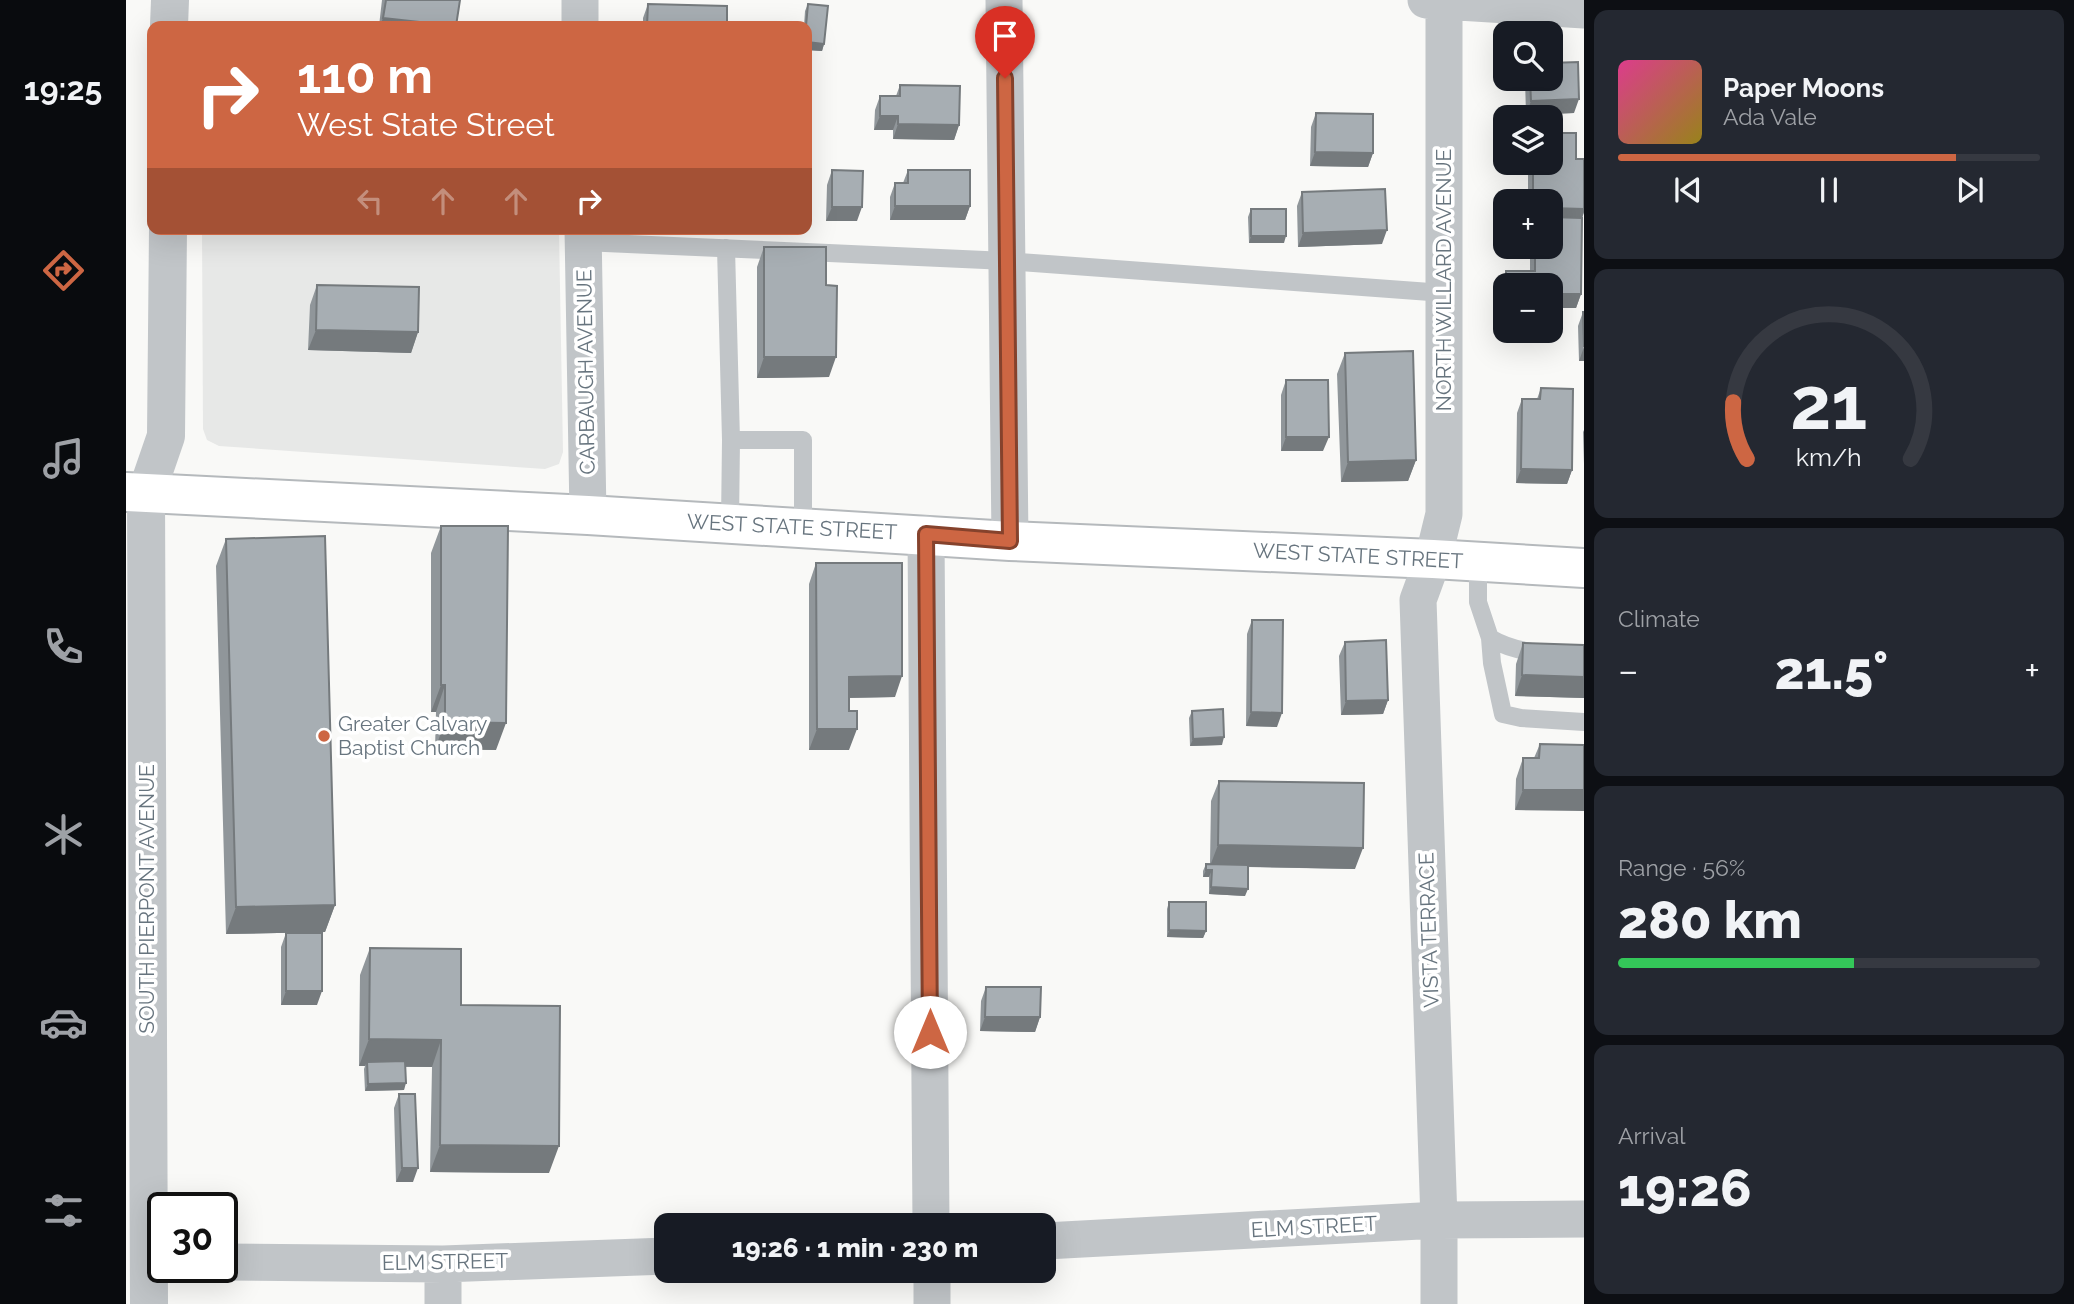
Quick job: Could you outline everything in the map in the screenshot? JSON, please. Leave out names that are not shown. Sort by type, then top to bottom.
[{"type":"main road","name":"WEST STATE STREET","points":[[136,493],[588,515],[1010,541],[1584,568]]},
{"type":"street","points":[[169,21],[170,0]]},
{"type":"street","points":[[580,0],[580,21]]},
{"type":"street","points":[[1004,0],[1010,541]]},
{"type":"street","points":[[1426,0],[1584,10]]},
{"type":"street","name":"NORTH WILLARD AVENUE","points":[[1433,559],[1444,514],[1444,0]]},
{"type":"street","name":"SOUTH PIERPONT AVENUE","points":[[149,1304],[146,1261],[136,493],[166,436],[168,235]]},
{"type":"street","name":"CARBAUGH AVENUE","points":[[583,236],[588,515]]},
{"type":"street","points":[[926,534],[931,1213]]},
{"type":"street","name":"VISTA TERRACE","points":[[1433,559],[1418,600],[1439,1220],[1439,1304]]},
{"type":"street","name":"ELM STREET","points":[[1056,1240],[1439,1220],[1584,1219]]},
{"type":"street","name":"ELM STREET","points":[[238,1262],[443,1264],[654,1256]]},
{"type":"street","points":[[443,1264],[443,1304]]},
{"type":"street","points":[[932,1283],[932,1304]]},
{"type":"lane","points":[[583,236],[726,248],[1007,261],[1444,293]]},
{"type":"lane","points":[[726,248],[731,440],[730,523]]},
{"type":"lane","points":[[731,440],[803,440],[803,527]]},
{"type":"lane","points":[[1478,562],[1478,602],[1490,638],[1495,683],[1503,714],[1521,718],[1584,722]]},
{"type":"lane","points":[[1490,638],[1506,648],[1544,654],[1584,655]]},
{"type":"shaded area","points":[[202,235],[559,235],[563,452],[559,464],[545,469],[219,446],[207,440],[203,429]]},
{"type":"building","points":[[386,0],[460,0],[457,21],[383,18]]},
{"type":"building","points":[[648,4],[727,6],[727,21],[647,21]]},
{"type":"building","points":[[808,4],[828,6],[824,44],[812,43],[812,21],[806,21]]},
{"type":"building","points":[[1578,62],[1579,99],[1531,101],[1531,91],[1563,91],[1563,63]]},
{"type":"building","points":[[900,85],[960,86],[959,125],[898,124],[898,116],[880,116],[880,96],[900,96]]},
{"type":"building","points":[[1316,113],[1373,114],[1373,153],[1315,152]]},
{"type":"building","points":[[1563,133],[1576,133],[1576,159],[1584,159],[1584,209],[1563,208],[1563,189],[1533,189],[1533,175],[1563,175]]},
{"type":"building","points":[[832,170],[863,171],[862,207],[832,207]]},
{"type":"building","points":[[908,170],[970,170],[970,206],[895,206],[895,183],[908,183]]},
{"type":"building","points":[[1385,189],[1387,230],[1303,233],[1302,192]]},
{"type":"building","points":[[1251,209],[1286,209],[1286,236],[1251,236]]},
{"type":"building","points":[[1563,217],[1582,218],[1581,294],[1563,294],[1563,273],[1506,273],[1535,271],[1535,259],[1563,259]]},
{"type":"building","points":[[764,247],[826,247],[826,285],[837,286],[836,357],[764,357]]},
{"type":"building","points":[[317,285],[419,287],[418,332],[316,330]]},
{"type":"building","points":[[1413,351],[1416,460],[1348,462],[1345,353]]},
{"type":"building","points":[[1286,380],[1328,380],[1329,437],[1286,437]]},
{"type":"building","points":[[1541,388],[1573,389],[1572,470],[1521,469],[1522,399],[1540,399]]},
{"type":"building","points":[[441,526],[508,526],[506,723],[445,722],[445,685],[441,685]]},
{"type":"building","points":[[325,536],[335,905],[236,907],[226,539]]},
{"type":"building","points":[[816,563],[902,563],[902,676],[849,677],[849,711],[857,711],[857,729],[817,729]]},
{"type":"building","points":[[1252,620],[1283,620],[1282,713],[1251,712]]},
{"type":"building","points":[[1386,640],[1388,700],[1346,701],[1345,642]]},
{"type":"building","points":[[1523,643],[1584,645],[1584,677],[1522,675]]},
{"type":"building","points":[[1223,709],[1224,737],[1193,739],[1192,711]]},
{"type":"building","points":[[1540,744],[1584,745],[1584,790],[1523,790],[1523,758],[1539,758]]},
{"type":"building","points":[[1219,781],[1364,783],[1363,848],[1218,845]]},
{"type":"building","points":[[1206,864],[1248,865],[1248,889],[1211,887],[1212,870],[1206,870]]},
{"type":"building","points":[[1169,902],[1206,902],[1206,931],[1169,930]]},
{"type":"building","points":[[286,933],[322,933],[322,991],[286,991]]},
{"type":"building","points":[[370,948],[461,949],[461,1005],[560,1006],[559,1146],[440,1145],[441,1040],[369,1039]]},
{"type":"building","points":[[986,987],[1041,987],[1040,1017],[985,1017]]},
{"type":"building","points":[[405,1061],[406,1083],[368,1084],[367,1062]]},
{"type":"building","points":[[399,1094],[415,1094],[418,1168],[402,1168]]},
{"type":"place","name":"Greater Calvary Baptist Church","points":[[324,736]]},
{"type":"route","points":[[930,1032],[926,534],[1010,541],[1005,78]]}]
